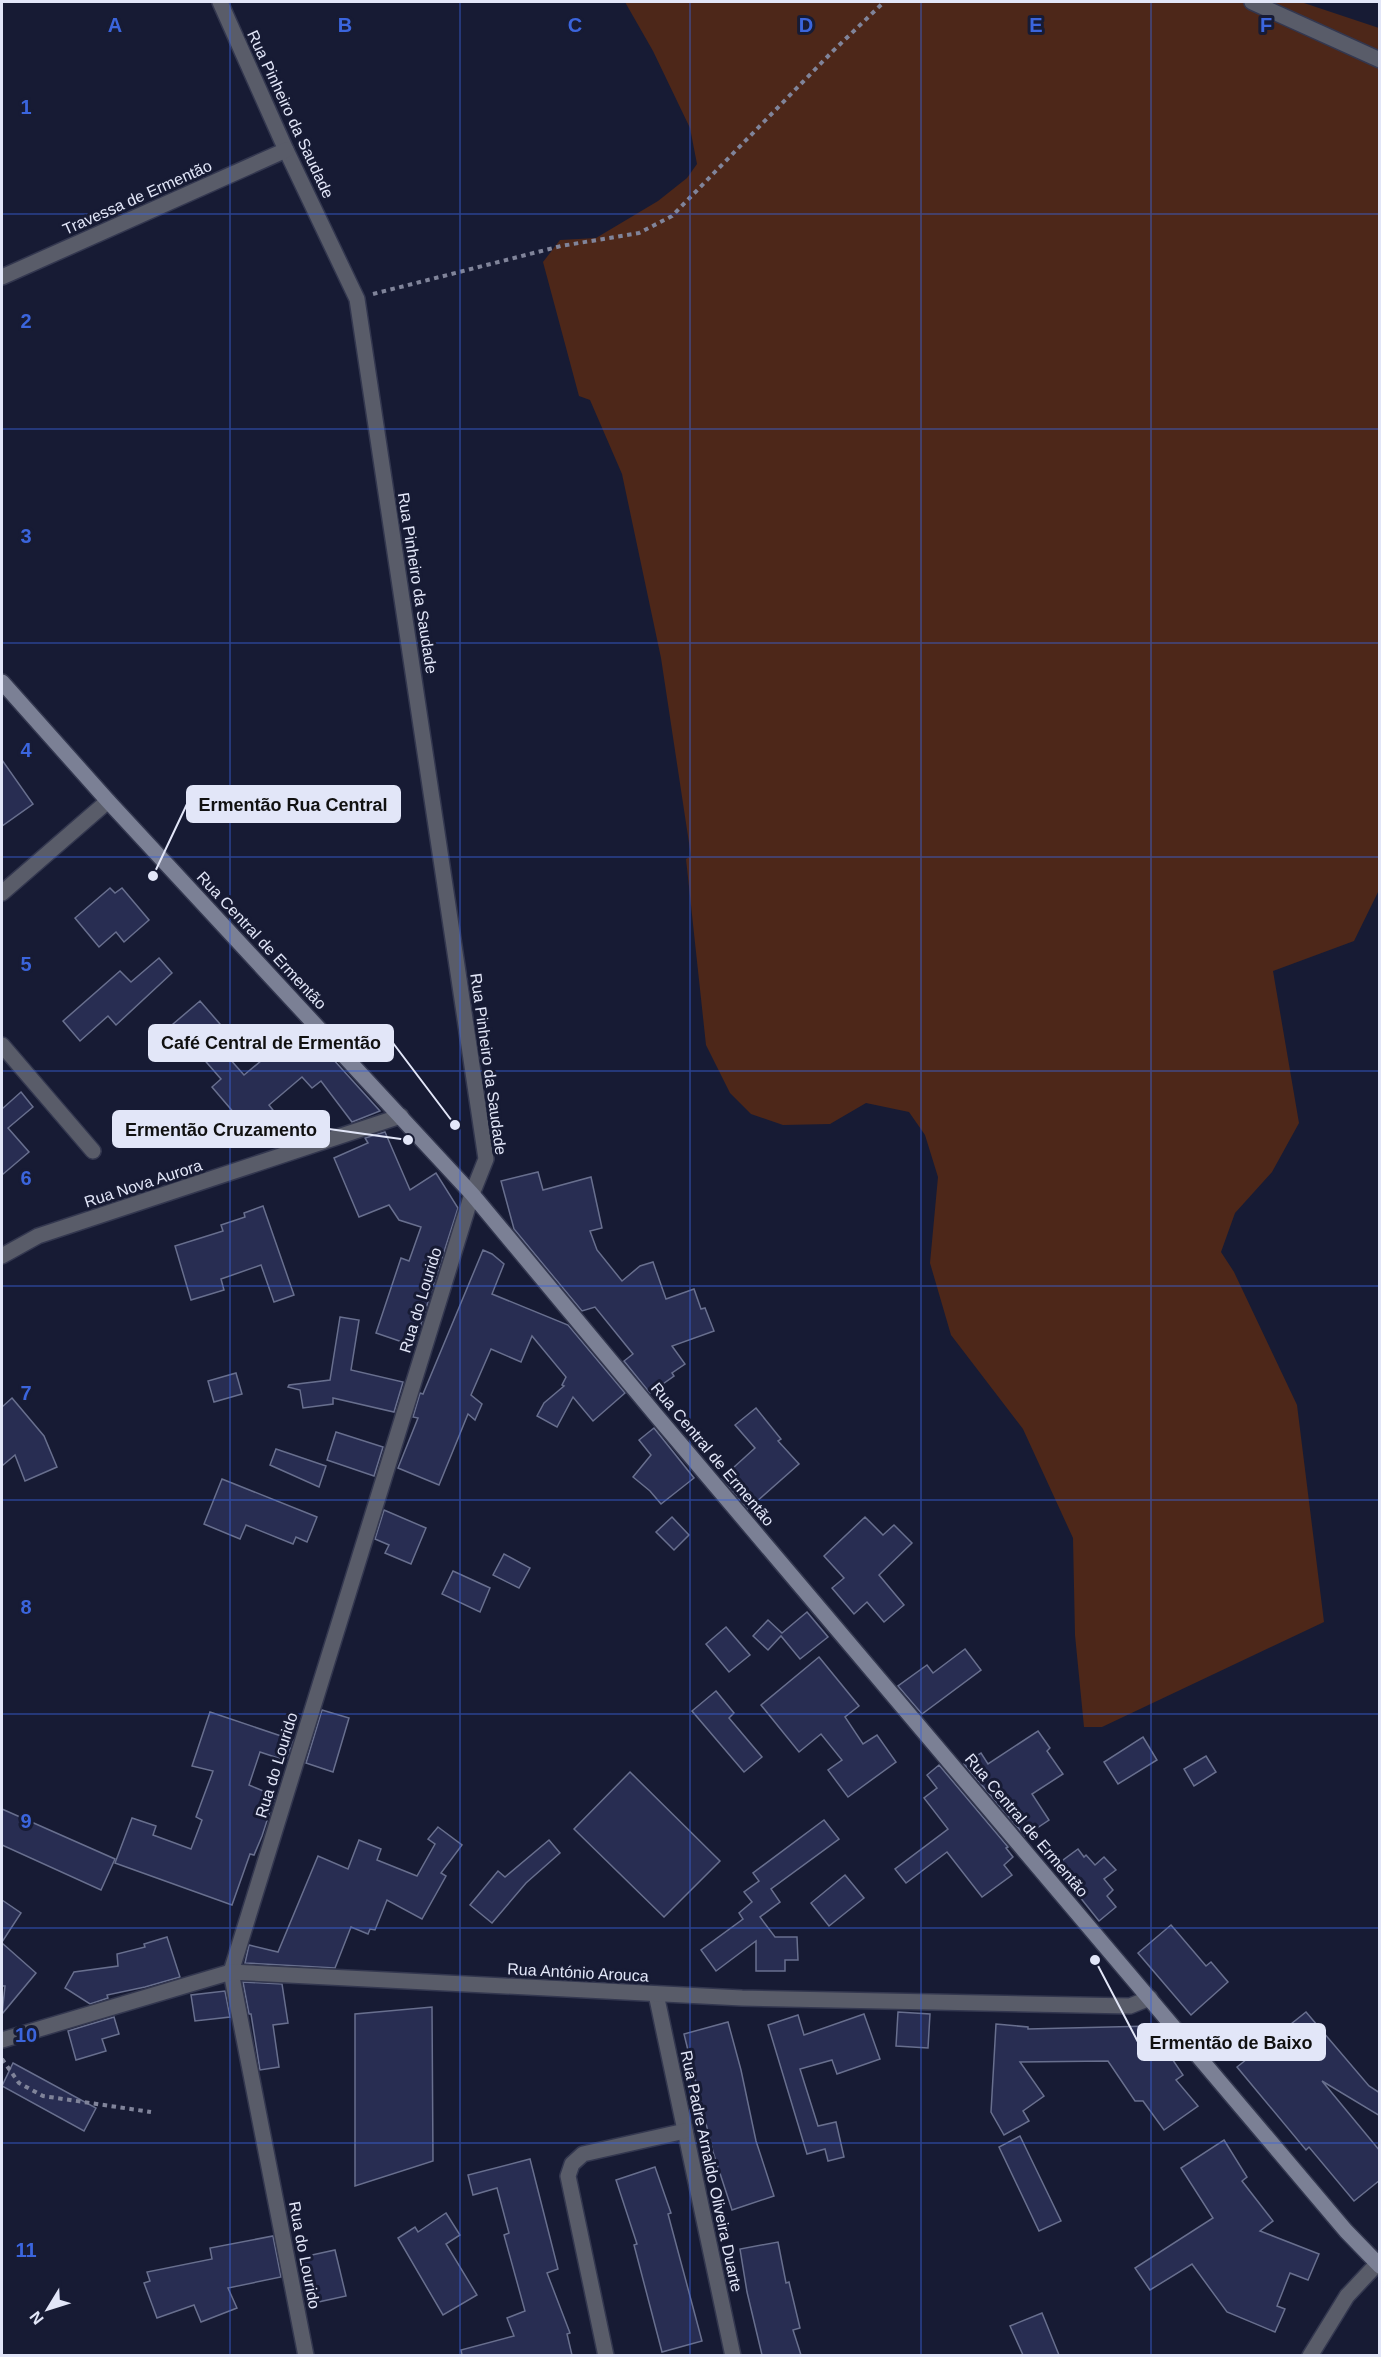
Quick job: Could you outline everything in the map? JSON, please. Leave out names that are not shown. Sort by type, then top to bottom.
[{"type":"street","name":"Rua Pinheiro da Saudade","points":[[220,2],[286,150],[357,298],[486,1159],[472,1194]]},
{"type":"street","points":[[1252,2],[1380,60]]},
{"type":"street","name":"Travessa de Ermentão","points":[[2,277],[286,150]]},
{"type":"street","name":"Rua Central de Ermentão","points":[[2,682],[108,801],[472,1194],[1346,2231],[1378,2265]]},
{"type":"street","points":[[2,892],[108,801]]},
{"type":"street","points":[[2,1045],[93,1151]]},
{"type":"street","name":"Rua Nova Aurora","points":[[2,1256],[38,1236],[401,1116]]},
{"type":"street","name":"Rua do Lourido","points":[[306,2355],[231,1972],[472,1194]]},
{"type":"street","name":"Rua António Arouca","points":[[5,2037],[231,1972],[742,1998],[1130,2006],[1150,1998]]},
{"type":"street","name":"Rua Padre Arnaldo Oliveira Duarte","points":[[656,1994],[734,2355]]},
{"type":"street","points":[[606,2355],[568,2176],[572,2164],[583,2154],[685,2131]]},
{"type":"street","points":[[1310,2355],[1347,2296],[1378,2265]]},
{"type":"path","points":[[357,298],[561,246],[639,233],[672,216],[825,58],[885,2]]},
{"type":"path","points":[[2,2059],[19,2083],[43,2096],[152,2112]]},
{"type":"shaded area","points":[[625,2],[1301,2],[1379,28],[1379,890],[1354,941],[1273,971],[1299,1123],[1272,1172],[1235,1213],[1221,1252],[1234,1272],[1297,1405],[1324,1622],[1102,1727],[1084,1727],[1075,1635],[1073,1538],[1023,1429],[951,1335],[930,1263],[938,1177],[925,1135],[909,1112],[866,1103],[830,1124],[783,1125],[751,1114],[730,1093],[706,1045],[686,859],[691,856],[661,658],[622,474],[590,400],[579,396],[543,262],[560,240],[596,238],[658,201],[687,178],[697,164],[690,128],[653,51]]},
{"type":"building","points":[[2,760],[33,804],[2,826]]},
{"type":"building","points":[[110,888],[115,893],[122,888],[149,920],[124,942],[116,932],[99,947],[75,918]]},
{"type":"building","points":[[159,958],[172,973],[116,1025],[108,1016],[80,1041],[63,1021],[120,971],[131,982]]},
{"type":"building","points":[[200,1001],[233,1039],[221,1049],[244,1075],[303,1026],[380,1111],[352,1122],[321,1081],[312,1088],[302,1077],[269,1105],[276,1114],[252,1134],[212,1087],[221,1079],[173,1024]]},
{"type":"building","points":[[21,1092],[33,1107],[8,1128],[29,1152],[2,1175],[2,1109]]},
{"type":"building","points":[[385,1132],[410,1190],[436,1173],[458,1208],[414,1346],[376,1333],[401,1258],[409,1261],[421,1227],[399,1220],[389,1205],[359,1217],[334,1158],[368,1143],[365,1138]]},
{"type":"building","points":[[538,1172],[543,1190],[591,1177],[602,1228],[590,1231],[597,1250],[622,1281],[640,1266],[653,1262],[666,1299],[694,1289],[701,1309],[705,1308],[714,1331],[672,1346],[685,1364],[672,1373],[674,1376],[650,1393],[624,1361],[633,1354],[595,1307],[582,1311],[514,1229],[501,1181]]},
{"type":"building","points":[[263,1206],[294,1295],[274,1302],[261,1265],[221,1279],[224,1290],[191,1300],[175,1246],[223,1231],[221,1225],[245,1217],[244,1213]]},
{"type":"building","points":[[483,1250],[504,1264],[492,1294],[568,1325],[625,1393],[593,1421],[573,1397],[557,1427],[537,1416],[544,1403],[564,1386],[562,1385],[566,1377],[532,1336],[521,1362],[491,1349],[471,1395],[482,1404],[475,1420],[468,1414],[439,1485],[398,1468],[418,1418],[413,1417],[420,1393],[423,1394]]},
{"type":"building","points":[[340,1317],[359,1320],[351,1370],[403,1382],[394,1412],[333,1398],[333,1404],[303,1408],[300,1390],[288,1387],[289,1385],[330,1380]]},
{"type":"building","points":[[236,1373],[242,1394],[214,1402],[208,1381]]},
{"type":"building","points":[[12,1398],[44,1436],[57,1467],[25,1481],[15,1455],[2,1466],[2,1407]]},
{"type":"building","points":[[756,1408],[781,1439],[778,1441],[799,1464],[748,1509],[722,1478],[755,1448],[735,1425]]},
{"type":"building","points":[[654,1428],[694,1478],[661,1504],[633,1477],[651,1455],[639,1440]]},
{"type":"building","points":[[336,1432],[383,1447],[374,1476],[327,1460]]},
{"type":"building","points":[[276,1449],[326,1466],[319,1487],[270,1465]]},
{"type":"building","points":[[222,1479],[317,1517],[307,1542],[296,1537],[293,1544],[246,1525],[240,1539],[204,1524]]},
{"type":"building","points":[[384,1510],[426,1528],[411,1564],[385,1553],[389,1545],[375,1539]]},
{"type":"building","points":[[672,1517],[689,1535],[674,1550],[656,1532]]},
{"type":"building","points":[[865,1517],[883,1535],[894,1525],[912,1543],[879,1575],[904,1605],[884,1622],[867,1602],[854,1614],[832,1588],[844,1578],[824,1556]]},
{"type":"building","points":[[504,1554],[530,1568],[519,1588],[493,1575]]},
{"type":"building","points":[[453,1571],[490,1588],[480,1612],[442,1594]]},
{"type":"building","points":[[807,1612],[828,1637],[800,1659],[781,1636],[768,1650],[753,1636],[768,1620],[782,1633]]},
{"type":"building","points":[[726,1627],[750,1655],[729,1672],[706,1644]]},
{"type":"building","points":[[965,1649],[981,1670],[922,1714],[898,1686],[927,1665],[933,1673]]},
{"type":"building","points":[[819,1657],[859,1706],[845,1717],[863,1744],[877,1735],[896,1762],[848,1797],[828,1770],[842,1760],[821,1734],[799,1752],[761,1705]]},
{"type":"building","points":[[716,1691],[734,1713],[729,1718],[762,1757],[744,1772],[692,1711]]},
{"type":"building","points":[[322,1710],[349,1718],[333,1772],[306,1763]]},
{"type":"building","points":[[210,1712],[293,1740],[287,1758],[282,1756],[281,1759],[260,1752],[249,1785],[275,1796],[262,1836],[254,1855],[250,1854],[232,1905],[115,1863],[132,1818],[156,1826],[153,1835],[191,1849],[202,1820],[196,1817],[213,1771],[192,1766]]},
{"type":"building","points":[[1038,1731],[1050,1748],[1047,1751],[1063,1774],[1032,1794],[1049,1820],[1025,1836],[964,1764],[981,1753],[988,1764]]},
{"type":"building","points":[[1143,1737],[1157,1760],[1118,1784],[1104,1762]]},
{"type":"building","points":[[1206,1756],[1216,1772],[1194,1786],[1184,1769]]},
{"type":"building","points":[[939,1765],[1008,1847],[1006,1848],[1013,1857],[1004,1865],[1012,1875],[982,1897],[947,1852],[906,1883],[895,1869],[948,1829],[924,1798],[937,1788],[927,1775]]},
{"type":"building","points":[[630,1772],[720,1861],[664,1917],[574,1829]]},
{"type":"building","points":[[2,1809],[115,1859],[101,1890],[2,1845]]},
{"type":"building","points":[[824,1820],[839,1839],[771,1889],[780,1902],[760,1917],[775,1937],[797,1937],[798,1960],[785,1960],[785,1971],[756,1971],[756,1941],[716,1971],[701,1950],[743,1919],[739,1913],[752,1902],[744,1892],[759,1881],[753,1873]]},
{"type":"building","points":[[438,1827],[462,1845],[441,1873],[446,1876],[422,1919],[387,1900],[375,1930],[370,1929],[368,1934],[351,1927],[335,1968],[245,1963],[249,1945],[278,1952],[318,1856],[348,1869],[359,1840],[381,1849],[377,1860],[417,1876],[435,1844],[428,1839]]},
{"type":"building","points":[[549,1840],[560,1853],[526,1883],[492,1923],[470,1905],[498,1871],[505,1877]]},
{"type":"building","points":[[1078,1849],[1095,1865],[1104,1857],[1116,1870],[1104,1879],[1113,1890],[1107,1896],[1116,1907],[1099,1921],[1055,1866]]},
{"type":"building","points":[[845,1875],[864,1898],[829,1926],[811,1903]]},
{"type":"building","points":[[2,1900],[21,1913],[2,1942]]},
{"type":"building","points":[[1171,1925],[1206,1966],[1211,1962],[1228,1982],[1191,2015],[1138,1953]]},
{"type":"building","points":[[167,1937],[180,1977],[107,1995],[108,1998],[90,2004],[65,1988],[74,1972],[118,1966],[117,1954],[145,1947],[144,1944]]},
{"type":"building","points":[[2,1943],[36,1973],[2,2014],[5,1986],[2,1986]]},
{"type":"building","points":[[243,1982],[282,1984],[288,2023],[273,2025],[279,2067],[260,2070]]},
{"type":"building","points":[[225,1991],[230,2017],[195,2021],[191,1995]]},
{"type":"building","points":[[432,2007],[433,2161],[355,2186],[355,2014]]},
{"type":"building","points":[[898,2012],[930,2014],[928,2048],[896,2046]]},
{"type":"building","points":[[1306,2012],[1369,2086],[1380,2093],[1380,2116],[1322,2081],[1380,2151],[1380,2180],[1354,2201],[1309,2147],[1306,2150],[1237,2067]]},
{"type":"building","points":[[864,2014],[880,2059],[837,2074],[832,2060],[800,2069],[818,2126],[836,2122],[844,2157],[828,2161],[825,2149],[807,2154],[768,2025],[798,2015],[804,2035]]},
{"type":"building","points":[[114,2017],[119,2034],[102,2039],[106,2051],[76,2060],[68,2031]]},
{"type":"building","points":[[728,2022],[756,2141],[774,2196],[732,2210],[713,2152],[684,2034]]},
{"type":"building","points":[[996,2024],[1028,2027],[1028,2029],[1150,2026],[1183,2075],[1176,2080],[1198,2106],[1164,2130],[1143,2101],[1135,2101],[1108,2061],[1020,2062],[1044,2096],[1023,2111],[1029,2121],[1004,2135],[991,2112]]},
{"type":"building","points":[[13,2063],[96,2108],[84,2131],[2,2086]]},
{"type":"building","points":[[1020,2136],[1061,2221],[1039,2231],[999,2147]]},
{"type":"building","points":[[1224,2140],[1247,2177],[1242,2181],[1273,2221],[1260,2231],[1319,2254],[1308,2280],[1290,2273],[1277,2306],[1285,2309],[1275,2332],[1227,2312],[1192,2264],[1150,2290],[1135,2268],[1213,2218],[1181,2168]]},
{"type":"building","points":[[530,2159],[558,2269],[547,2273],[570,2333],[567,2334],[572,2355],[462,2355],[461,2350],[514,2336],[507,2318],[525,2311],[504,2235],[509,2233],[497,2188],[473,2195],[468,2175]]},
{"type":"building","points":[[655,2167],[671,2213],[668,2214],[702,2341],[662,2352],[634,2245],[637,2244],[616,2180]]},
{"type":"building","points":[[446,2213],[460,2235],[446,2244],[477,2295],[443,2315],[398,2238],[415,2227],[418,2232]]},
{"type":"building","points":[[273,2236],[281,2277],[228,2288],[237,2308],[201,2322],[194,2305],[157,2318],[144,2283],[150,2281],[147,2272],[212,2259],[210,2248]]},
{"type":"building","points":[[778,2242],[786,2283],[789,2282],[800,2328],[793,2330],[801,2355],[762,2355],[747,2292],[740,2249]]},
{"type":"building","points":[[335,2250],[346,2296],[309,2304],[298,2258]]},
{"type":"building","points":[[1042,2313],[1059,2355],[1023,2355],[1010,2326]]},
{"type":"place","name":"Ermentão Rua Central","points":[[153,876]]},
{"type":"place","name":"Café Central de Ermentão","points":[[455,1125]]},
{"type":"place","name":"Ermentão Cruzamento","points":[[408,1140]]},
{"type":"place","name":"Ermentão de Baixo","points":[[1095,1960]]}]
